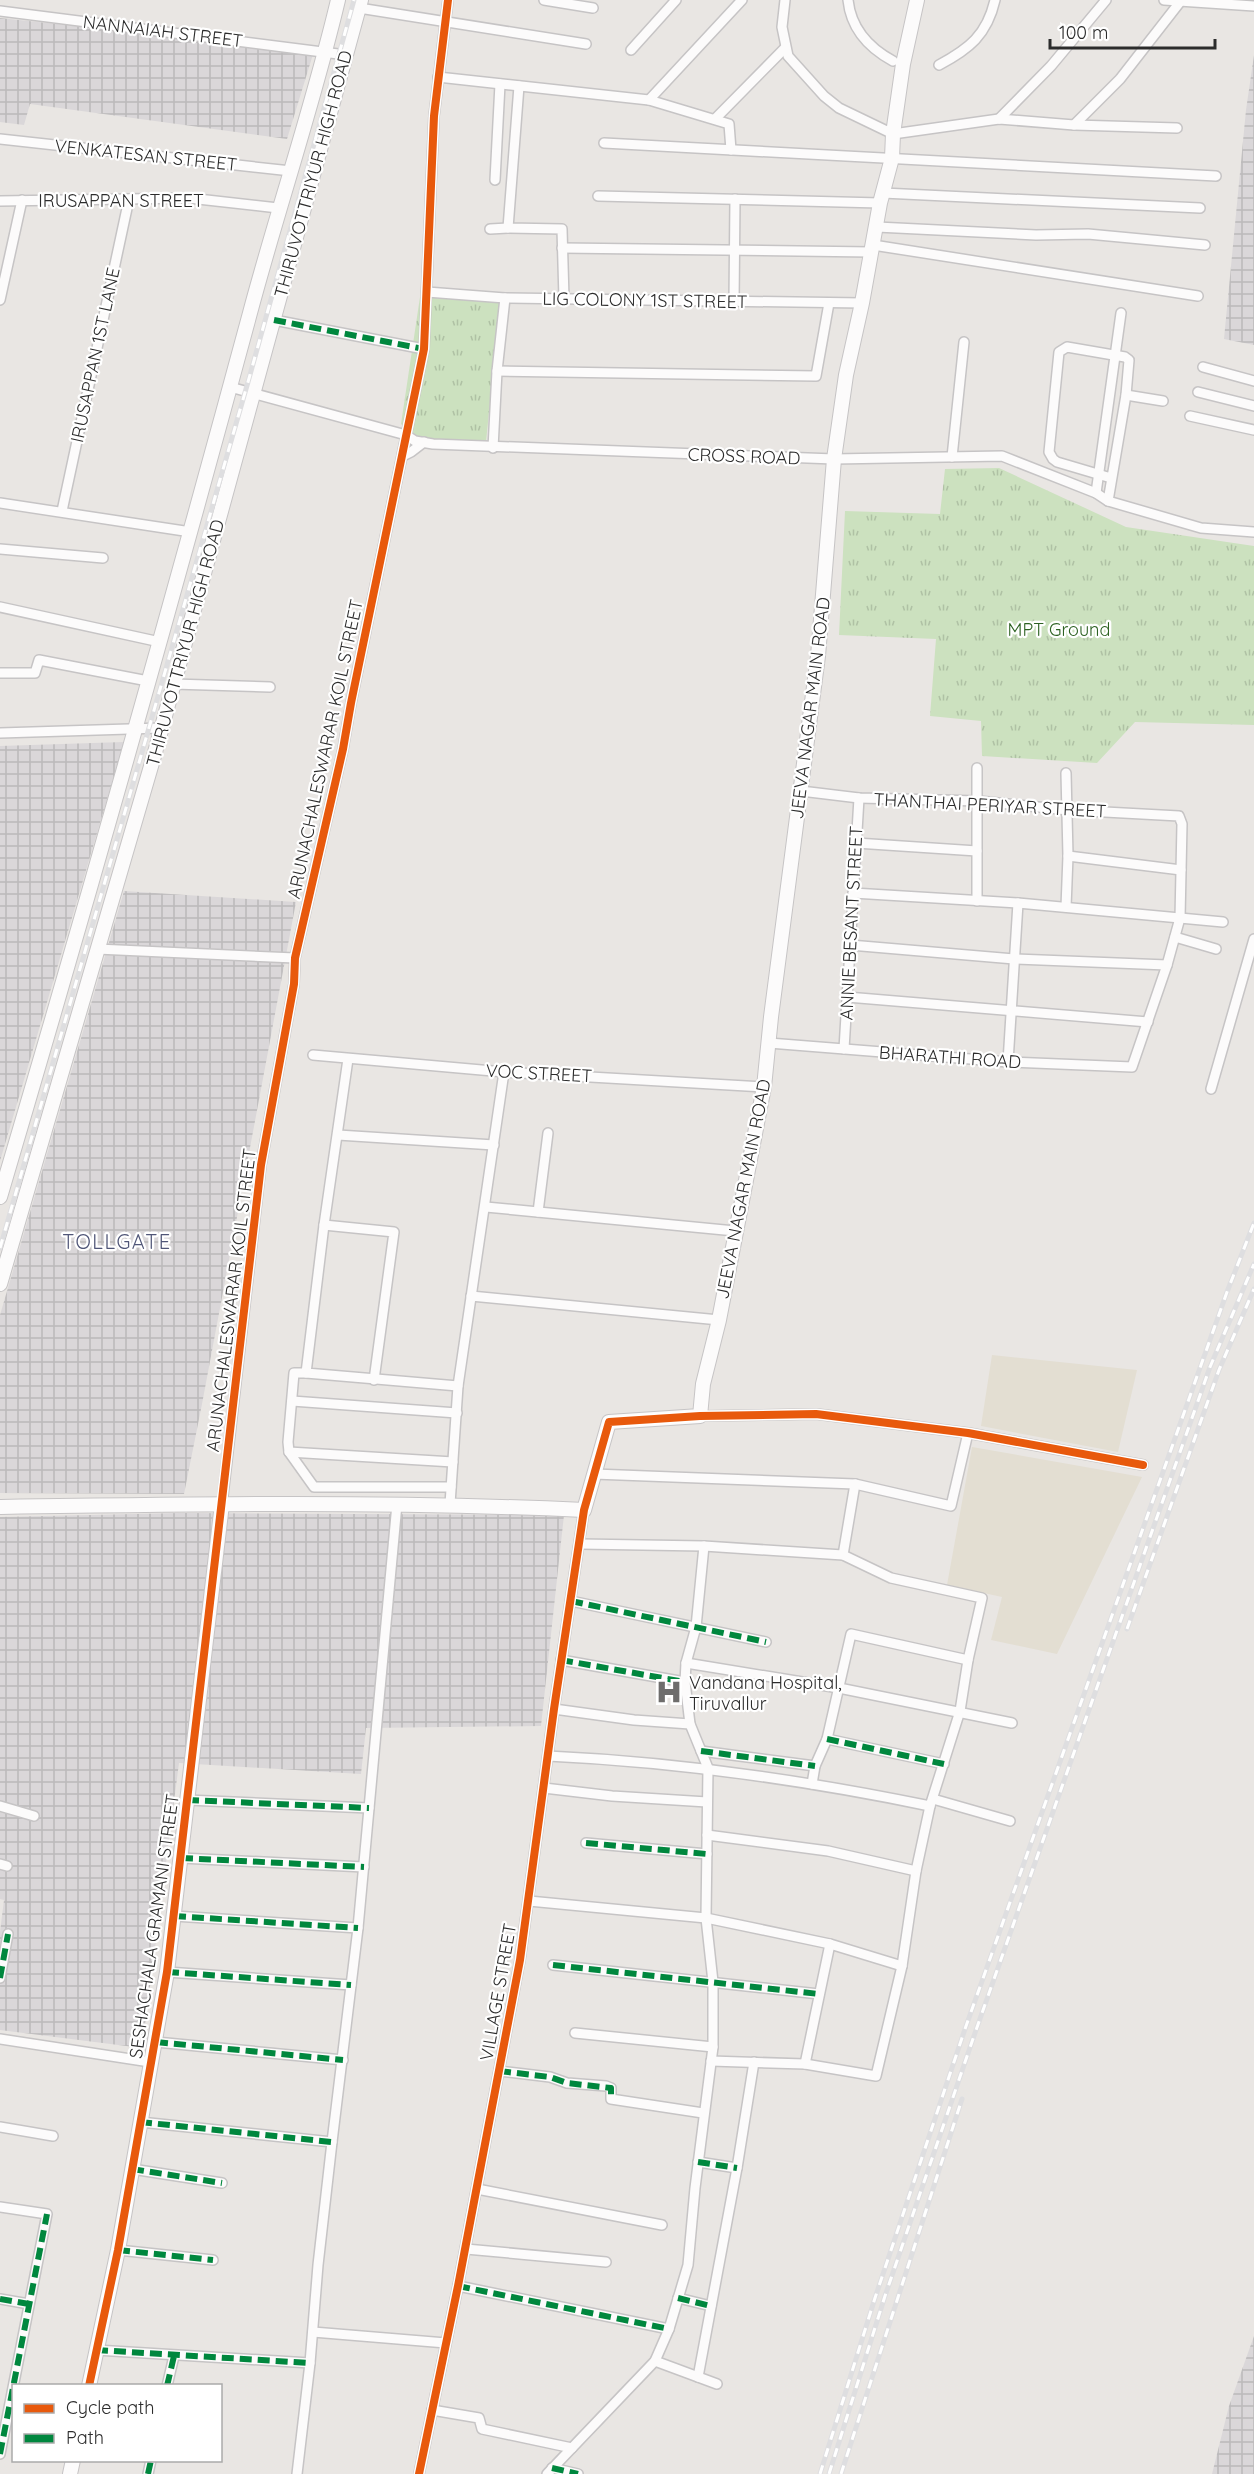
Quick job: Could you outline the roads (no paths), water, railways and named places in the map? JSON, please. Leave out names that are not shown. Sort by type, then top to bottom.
[{"type":"street","name":"THIRUVOTTRIYUR HIGH ROAD","points":[[0,1197],[75,947],[191,532],[278,208],[326,51],[338,0]]},
{"type":"street","name":"ARUNACHALESWARAR KOIL STREET","points":[[222,1504],[261,1165],[294,984],[295,958],[343,749],[424,349],[434,116],[448,0]]},
{"type":"street","points":[[544,0],[593,8]]},
{"type":"street","points":[[631,50],[676,0]]},
{"type":"street","points":[[649,100],[742,0]]},
{"type":"street","points":[[785,0],[782,27],[788,56],[824,96],[839,108],[892,134],[999,119],[1074,125],[1177,128]]},
{"type":"street","points":[[848,0],[859,35],[882,56],[893,62]]},
{"type":"street","name":"JEEVA NAGAR MAIN ROAD","points":[[700,1416],[703,1384],[764,1088],[818,656],[834,459],[846,375],[881,198],[892,158],[892,134],[916,0]]},
{"type":"street","points":[[939,64],[967,50],[985,28],[995,0]]},
{"type":"street","points":[[999,119],[1051,66],[1106,0]]},
{"type":"street","points":[[1164,0],[1254,6]]},
{"type":"street","points":[[1074,125],[1120,80],[1180,2]]},
{"type":"street","name":"THIRUVOTTRIYUR HIGH ROAD","points":[[0,1284],[161,728],[360,4]]},
{"type":"street","points":[[360,4],[445,22],[586,44]]},
{"type":"street","name":"NANNAIAH STREET","points":[[0,11],[346,55]]},
{"type":"street","points":[[715,118],[785,48]]},
{"type":"street","points":[[438,77],[649,100],[729,124],[731,150]]},
{"type":"street","points":[[495,180],[500,84]]},
{"type":"street","points":[[508,228],[519,86]]},
{"type":"street","name":"VENKATESAN STREET","points":[[0,139],[291,171]]},
{"type":"street","points":[[604,143],[1216,176]]},
{"type":"street","points":[[598,196],[735,199],[881,198],[1200,208]]},
{"type":"street","name":"IRUSAPPAN STREET","points":[[0,201],[189,198],[278,208]]},
{"type":"street","name":"IRUSAPPAN 1ST LANE","points":[[62,511],[129,199]]},
{"type":"street","points":[[734,302],[735,199]]},
{"type":"street","points":[[0,300],[22,200]]},
{"type":"street","points":[[877,226],[1036,235],[1088,234],[1205,245]]},
{"type":"street","points":[[490,229],[562,229],[564,299]]},
{"type":"street","points":[[562,248],[872,249],[1198,296]]},
{"type":"street","name":"LIG COLONY 1ST STREET","points":[[427,292],[505,298],[862,303]]},
{"type":"street","points":[[493,448],[497,371],[505,298]]},
{"type":"street","points":[[497,371],[816,376],[829,303]]},
{"type":"street","points":[[1096,493],[1121,313]]},
{"type":"street","points":[[274,320],[424,349]]},
{"type":"street","points":[[952,457],[964,342]]},
{"type":"street","points":[[1108,501],[1112,478],[1126,395],[1129,360],[1125,357],[1067,347],[1059,352],[1049,452],[1057,462],[1112,478]]},
{"type":"street","points":[[1203,367],[1254,381]]},
{"type":"street","name":"CROSS ROAD","points":[[230,387],[406,435],[415,441],[424,442],[493,448],[834,459],[1002,456],[1096,493],[1108,501],[1201,528],[1254,532]]},
{"type":"street","points":[[1198,393],[1254,406]]},
{"type":"street","points":[[1126,395],[1163,401]]},
{"type":"street","points":[[1190,416],[1254,430]]},
{"type":"street","points":[[403,456],[424,442]]},
{"type":"street","points":[[0,503],[191,532]]},
{"type":"street","points":[[0,549],[103,558]]},
{"type":"street","points":[[0,607],[159,642]]},
{"type":"street","points":[[0,673],[35,673],[39,660],[148,681]]},
{"type":"street","points":[[173,684],[270,687]]},
{"type":"street","points":[[0,733],[161,728]]},
{"type":"street","points":[[977,901],[978,768]]},
{"type":"street","points":[[1066,773],[1068,810],[1066,907]]},
{"type":"street","name":"THANTHAI PERIYAR STREET","points":[[801,791],[859,798],[979,801],[1068,810],[1179,816],[1182,824],[1181,870]]},
{"type":"street","name":"ANNIE BESANT STREET","points":[[844,1048],[859,798]]},
{"type":"street","points":[[856,843],[977,851]]},
{"type":"street","points":[[847,997],[1148,1022],[1180,918],[1181,870],[1068,856]]},
{"type":"street","points":[[853,893],[1018,903],[1223,922]]},
{"type":"street","points":[[1008,1062],[1018,903]]},
{"type":"street","points":[[1175,937],[1216,949]]},
{"type":"street","points":[[1211,1089],[1254,939]]},
{"type":"street","points":[[850,945],[1014,959],[1167,965]]},
{"type":"street","points":[[97,948],[295,958]]},
{"type":"street","name":"BHARATHI ROAD","points":[[769,1042],[1008,1062],[1132,1067],[1148,1022]]},
{"type":"street","name":"VOC STREET","points":[[313,1055],[504,1072],[764,1088]]},
{"type":"street","points":[[306,1373],[348,1059]]},
{"type":"street","points":[[450,1504],[458,1386],[504,1072]]},
{"type":"street","points":[[538,1212],[548,1133]]},
{"type":"street","points":[[338,1135],[494,1145]]},
{"type":"street","points":[[486,1207],[735,1232]]},
{"type":"street","points":[[324,1225],[394,1232],[374,1380]]},
{"type":"street","points":[[471,1296],[718,1320]]},
{"type":"street","points":[[451,1487],[314,1487],[289,1452],[288,1442],[294,1373],[458,1386]]},
{"type":"street","points":[[292,1401],[456,1413]]},
{"type":"street","points":[[0,1507],[450,1504],[584,1510],[609,1422],[700,1416],[816,1414],[968,1433],[1143,1465]]},
{"type":"street","points":[[594,1474],[855,1484],[951,1506],[968,1433]]},
{"type":"street","points":[[289,1452],[453,1462]]},
{"type":"street","points":[[843,1555],[855,1484]]},
{"type":"street","name":"SESHACHALA GRAMANI STREET","points":[[89,2384],[118,2250],[167,1972],[222,1504]]},
{"type":"street","points":[[297,2474],[332,2142],[358,1928],[397,1504]]},
{"type":"street","name":"VILLAGE STREET","points":[[418,2474],[458,2286],[520,1960],[584,1510]]},
{"type":"street","points":[[580,1544],[704,1545],[843,1555],[891,1578],[982,1598],[968,1660],[960,1711],[932,1803],[916,1871],[902,1966],[876,2076],[806,2064],[711,2061]]},
{"type":"street","points":[[549,2471],[655,2361],[669,2329],[688,2265],[712,2047],[713,1982],[705,1918],[708,1768],[690,1724],[685,1682],[686,1663],[696,1627],[704,1545]]},
{"type":"street","points":[[571,1601],[766,1642]]},
{"type":"street","points":[[812,1784],[814,1766],[827,1739],[851,1634],[968,1660]]},
{"type":"street","points":[[561,1660],[685,1682]]},
{"type":"street","points":[[686,1663],[839,1688],[1012,1723]]},
{"type":"street","points":[[554,1709],[634,1720],[690,1724]]},
{"type":"street","points":[[827,1739],[944,1764]]},
{"type":"street","points":[[701,1750],[814,1766]]},
{"type":"street","points":[[548,1756],[620,1759],[708,1768],[932,1803],[1010,1821]]},
{"type":"street","points":[[544,1788],[612,1796],[707,1802]]},
{"type":"street","points":[[187,1800],[369,1808]]},
{"type":"street","points":[[0,1806],[34,1816]]},
{"type":"street","points":[[707,1835],[828,1851],[916,1871]]},
{"type":"street","points":[[586,1843],[706,1854]]},
{"type":"street","points":[[181,1858],[364,1867]]},
{"type":"street","points":[[529,1901],[705,1918],[830,1944],[902,1966]]},
{"type":"street","points":[[174,1916],[358,1928]]},
{"type":"street","points":[[0,1978],[8,1934]]},
{"type":"street","points":[[806,2064],[830,1944]]},
{"type":"street","points":[[553,1965],[819,1995]]},
{"type":"street","points":[[167,1972],[351,1984]]},
{"type":"street","points":[[575,2032],[712,2047]]},
{"type":"street","points":[[0,2039],[150,2062]]},
{"type":"street","points":[[156,2042],[343,2060]]},
{"type":"street","points":[[698,2377],[737,2168],[754,2062]]},
{"type":"street","points":[[499,2071],[550,2077],[567,2084],[606,2086],[611,2088],[611,2099],[703,2113]]},
{"type":"street","points":[[140,2122],[332,2142]]},
{"type":"street","points":[[0,2127],[53,2136]]},
{"type":"street","points":[[698,2162],[737,2168]]},
{"type":"street","points":[[132,2169],[222,2182]]},
{"type":"street","points":[[477,2189],[662,2225]]},
{"type":"street","points":[[0,2207],[47,2214],[14,2384]]},
{"type":"street","points":[[465,2249],[606,2262]]},
{"type":"street","points":[[118,2250],[213,2260]]},
{"type":"street","points":[[458,2286],[669,2329]]},
{"type":"street","points":[[678,2298],[711,2306]]},
{"type":"street","points":[[0,2299],[29,2304]]},
{"type":"street","points":[[313,2332],[446,2343]]},
{"type":"street","points":[[96,2350],[310,2363]]},
{"type":"street","points":[[167,2384],[174,2356]]},
{"type":"street","points":[[655,2361],[717,2384]]},
{"type":"street","points":[[0,2396],[11,2401],[0,2454]]},
{"type":"street","points":[[432,2409],[478,2418],[482,2429],[572,2448]]},
{"type":"street","points":[[549,2471],[578,2474]]},
{"type":"railway","points":[[0,1248],[248,382],[354,0]]},
{"type":"railway","points":[[820,2474],[875,2298],[965,2029],[1227,1292],[1254,1223]]},
{"type":"railway","points":[[829,2474],[885,2296],[975,2033],[1210,1367],[1254,1264]]},
{"type":"railway","points":[[1127,1629],[1219,1370],[1254,1289]]},
{"type":"railway","points":[[841,2474],[962,2099]]},
{"type":"place","name":"Vandana Hospital, Tiruvallur","points":[[669,1692]]},
{"type":"district","name":"TOLLGATE","points":[[117,1241]]},
{"type":"park label","name":"MPT Ground","points":[[1059,629]]}]
